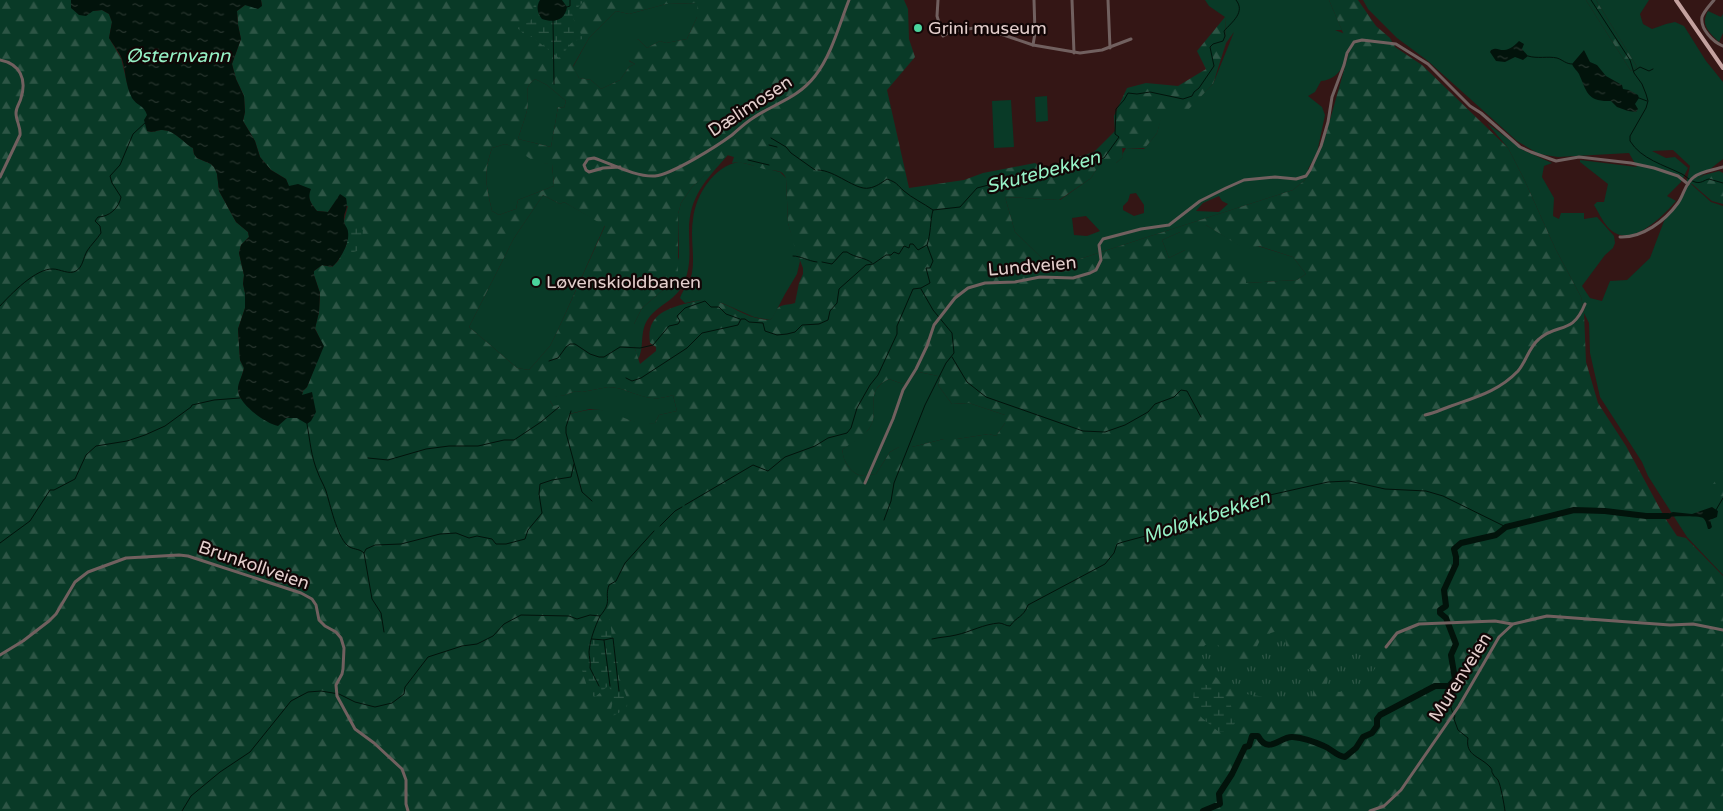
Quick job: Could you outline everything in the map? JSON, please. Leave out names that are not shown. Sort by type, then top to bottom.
[{"type":"main road","points":[[1676,0],[1723,68]]},
{"type":"street","name":"Dælimosen","points":[[620,167],[602,168],[592,172],[586,170],[584,165],[588,159],[592,158],[654,176],[670,172],[718,144],[754,117],[793,96],[807,85],[822,66],[849,0]]},
{"type":"street","points":[[938,0],[937,16],[943,36],[950,32],[980,28],[1033,45],[1074,53],[1110,48],[1131,39]]},
{"type":"street","points":[[1033,45],[1036,33],[1034,0]]},
{"type":"street","points":[[1072,0],[1074,53]]},
{"type":"street","points":[[1108,0],[1110,48]]},
{"type":"street","points":[[1714,0],[1704,13],[1702,23],[1717,44],[1723,46]]},
{"type":"street","name":"Lundveien","points":[[865,483],[903,390],[927,346],[934,325],[962,292],[984,283],[1015,282],[1040,277],[1073,278],[1085,276],[1096,270],[1099,265],[1101,260],[1099,245],[1103,239],[1141,229],[1169,225],[1200,201],[1244,180],[1275,177],[1296,179],[1306,176],[1321,146],[1328,122],[1332,97],[1349,47],[1354,42],[1362,40],[1394,43],[1428,64],[1470,106],[1481,112],[1520,147],[1550,160],[1579,158],[1631,163],[1654,168],[1690,181]]},
{"type":"street","points":[[0,60],[16,66],[22,76],[23,86],[22,97],[16,113],[21,130],[20,135],[0,177]]},
{"type":"street","points":[[1620,237],[1633,237],[1648,230],[1678,203],[1690,181],[1696,175],[1723,167]]},
{"type":"street","points":[[1426,415],[1492,391],[1503,385],[1519,370],[1539,339],[1577,320],[1585,304]]},
{"type":"street","name":"Brunkollveien","points":[[0,655],[49,621],[56,614],[70,588],[82,576],[94,569],[126,558],[188,556],[301,593],[312,599],[316,604],[319,620],[341,638],[344,648],[343,669],[336,685],[337,696],[355,729],[374,743],[402,769],[406,780],[406,804],[408,811]]},
{"type":"street","name":"Murenveien","points":[[1370,811],[1384,806],[1401,790],[1459,706],[1499,637],[1513,624],[1547,616],[1587,620],[1650,622],[1670,625],[1693,624],[1723,630]]},
{"type":"street","points":[[1386,647],[1397,633],[1419,624],[1494,621],[1513,624]]},
{"type":"green space","points":[[0,0],[71,0],[71,8],[93,11],[102,10],[109,14],[112,22],[109,38],[121,58],[133,99],[143,106],[147,113],[147,131],[163,130],[171,132],[193,148],[197,158],[214,167],[217,173],[219,191],[236,222],[248,232],[249,237],[241,245],[239,253],[244,275],[245,293],[245,308],[238,329],[240,360],[244,368],[238,389],[240,398],[287,418],[297,418],[305,395],[302,395],[303,391],[307,387],[323,346],[315,328],[319,312],[320,293],[314,271],[322,265],[332,267],[338,261],[347,244],[344,221],[348,206],[333,205],[328,212],[317,211],[309,198],[310,189],[289,187],[286,179],[271,170],[260,157],[255,141],[243,121],[245,112],[244,96],[236,79],[232,64],[241,39],[237,11],[245,5],[262,6],[261,0],[904,0],[908,9],[909,39],[915,57],[887,90],[909,188],[964,180],[983,173],[1035,163],[1044,168],[1094,152],[1115,131],[1114,116],[1127,88],[1146,83],[1178,86],[1206,69],[1197,51],[1225,17],[1226,43],[1213,84],[1185,113],[1163,113],[1157,133],[1145,148],[1122,148],[1123,157],[1116,163],[1100,163],[1091,178],[1059,200],[1005,197],[1015,232],[1052,268],[1293,190],[1305,180],[1324,141],[1350,49],[1329,0],[1358,0],[1376,26],[1390,38],[1395,47],[1422,65],[1508,148],[1555,248],[1581,297],[1584,313],[1586,362],[1598,403],[1626,446],[1665,518],[1677,536],[1686,538],[1723,576],[1723,811],[0,811]],"holes":[[[697,3],[697,17],[687,39],[666,43],[660,41],[647,48],[638,39],[623,57],[635,64],[629,67],[620,80],[601,89],[591,80],[579,78],[573,66],[589,38],[616,11],[629,14],[666,4]],[[535,79],[547,85],[566,101],[564,108],[558,107],[551,147],[518,139],[528,104],[527,90]],[[505,144],[515,148],[534,161],[552,164],[554,186],[518,200],[516,209],[499,215],[492,211],[486,180],[487,165],[492,148]],[[727,155],[734,157],[732,163],[744,163],[781,172],[786,178],[788,223],[803,268],[803,274],[795,303],[779,307],[770,320],[755,318],[722,303],[708,300],[688,303],[665,311],[654,320],[651,326],[650,343],[656,347],[656,351],[640,364],[634,346],[634,324],[642,308],[671,283],[678,272],[678,214],[681,203],[692,187]],[[543,195],[560,204],[564,202],[605,226],[550,346],[529,370],[517,368],[469,327],[514,238]],[[1206,225],[1246,250],[1259,246],[1293,257],[1306,274],[1297,280],[1246,283],[1247,262],[1208,248],[1185,250],[1169,258],[1162,240],[1180,232],[1183,238],[1201,238]],[[919,372],[938,376],[940,380],[938,385],[952,404],[969,403],[1005,415],[1005,423],[996,436],[989,434],[944,439],[912,447],[899,447],[890,452],[876,474],[859,475],[852,471],[847,464],[843,456],[843,449],[868,430],[874,416],[874,396],[876,390],[889,379],[903,384]],[[608,387],[652,398],[673,395],[677,411],[659,415],[655,423],[640,423],[597,410],[585,410],[569,414],[568,403],[553,406],[550,401],[550,398],[576,391],[582,392]]]},
{"type":"green space","points":[[537,0],[585,0],[572,13],[583,39],[571,44],[559,58],[532,37],[525,35],[514,25],[516,23],[527,23],[532,19],[534,3]]},
{"type":"green space","points":[[1205,0],[1329,0],[1342,30],[1335,30],[1353,37],[1346,59],[1339,71],[1335,76],[1321,81],[1315,92],[1308,96],[1322,107],[1325,115],[1317,153],[1308,169],[1310,170],[1305,180],[1293,190],[1052,268],[1015,232],[1005,197],[1060,200],[1091,178],[1100,163],[1116,163],[1123,157],[1126,148],[1144,149],[1157,133],[1162,113],[1185,112],[1213,84],[1234,32],[1226,43],[1225,17],[1209,6]],"holes":[[[1136,193],[1144,205],[1144,213],[1134,216],[1123,210],[1123,206],[1128,201],[1130,194]],[[1219,196],[1222,201],[1228,204],[1219,212],[1196,211],[1203,203]],[[1086,216],[1100,231],[1087,236],[1074,235],[1072,218]]]},
{"type":"green space","points":[[1363,0],[1586,0],[1631,71],[1637,67],[1596,0],[1649,0],[1640,14],[1643,24],[1652,29],[1675,22],[1684,26],[1706,61],[1723,82],[1723,159],[1691,184],[1711,202],[1723,206],[1723,575],[1687,537],[1600,397],[1590,353],[1589,323],[1584,313],[1581,297],[1555,248],[1508,148],[1487,123],[1523,150],[1552,163],[1544,166],[1542,177],[1554,198],[1553,216],[1559,219],[1561,213],[1584,213],[1584,219],[1597,217],[1614,236],[1615,243],[1613,248],[1605,255],[1582,286],[1590,298],[1602,301],[1610,281],[1627,280],[1650,258],[1664,221],[1684,193],[1690,166],[1673,150],[1652,151],[1666,158],[1675,157],[1688,168],[1681,182],[1667,196],[1676,201],[1647,228],[1629,235],[1620,235],[1612,231],[1594,205],[1597,202],[1604,202],[1608,184],[1580,162],[1580,160],[1637,167],[1629,153],[1558,157],[1539,154],[1517,141],[1428,61],[1397,38],[1368,9]]},
{"type":"green space","points":[[1586,0],[1596,0],[1637,67],[1631,71]]},
{"type":"green space","points":[[697,3],[697,17],[687,39],[666,43],[660,41],[647,48],[638,39],[629,61],[635,64],[629,67],[620,80],[601,89],[591,80],[579,78],[573,67],[589,38],[616,11],[629,14],[666,4]]},
{"type":"green space","points":[[1708,11],[1721,17],[1723,14],[1723,33],[1719,42],[1705,24]]},
{"type":"green space","points":[[535,79],[547,85],[566,101],[564,108],[558,107],[551,147],[518,139],[528,104],[527,90]]},
{"type":"green space","points":[[1047,96],[1048,121],[1036,122],[1035,97]]},
{"type":"green space","points":[[1011,100],[1014,147],[994,148],[992,101]]},
{"type":"green space","points":[[505,144],[512,146],[531,159],[552,164],[554,186],[518,200],[516,209],[499,215],[492,211],[486,173],[492,148]]},
{"type":"green space","points":[[728,155],[700,189],[692,208],[689,231],[689,263],[684,283],[675,295],[648,319],[645,324],[638,359],[634,346],[634,324],[642,308],[671,283],[679,257],[678,214],[681,203],[692,187]]},
{"type":"green space","points":[[739,162],[780,172],[786,178],[788,223],[800,261],[797,274],[770,320],[754,317],[722,303],[700,300],[685,303],[680,298],[692,273],[692,226],[698,200],[714,175],[722,169]]},
{"type":"green space","points":[[1719,171],[1723,173],[1723,204],[1712,201],[1691,183],[1704,175]]},
{"type":"green space","name":"Løvenskioldbanen","points":[[543,195],[560,204],[564,202],[605,225],[550,346],[529,370],[517,368],[469,327],[514,238]]},
{"type":"green space","points":[[1206,225],[1246,249],[1258,246],[1293,257],[1306,274],[1297,280],[1246,283],[1185,250],[1169,258],[1162,240],[1180,232]]},
{"type":"green space","points":[[359,227],[363,230],[362,239],[357,251],[344,255],[350,231]]},
{"type":"green space","points":[[919,372],[938,376],[940,380],[938,385],[952,404],[969,403],[1005,415],[1005,423],[996,436],[989,434],[944,439],[912,447],[899,447],[890,452],[876,474],[859,475],[849,468],[843,449],[865,433],[872,423],[876,390],[889,379],[903,384]]},
{"type":"green space","points":[[608,387],[653,398],[673,395],[677,411],[659,415],[655,423],[643,425],[600,410],[590,409],[569,414],[553,406],[550,401],[550,397]]},
{"type":"green space","points":[[1723,471],[1723,509],[1721,511],[1706,493]]},
{"type":"green space","points":[[610,619],[619,677],[629,703],[624,710],[613,716],[611,710],[614,694],[608,686],[595,697],[589,693],[582,670],[588,663],[587,642]]},
{"type":"green space","points":[[1277,631],[1285,633],[1288,654],[1292,661],[1302,666],[1303,670],[1310,669],[1315,683],[1312,697],[1308,700],[1290,701],[1269,692],[1265,697],[1246,694],[1240,690],[1241,686],[1224,684],[1205,668],[1201,660],[1202,650],[1205,645],[1214,644],[1221,648],[1229,661],[1242,666],[1253,655],[1262,636]]},
{"type":"green space","points":[[1359,640],[1363,651],[1373,651],[1371,660],[1378,664],[1369,677],[1356,687],[1349,691],[1335,691],[1327,686],[1334,655],[1341,649],[1353,645]]},
{"type":"green space","points":[[1199,683],[1210,686],[1220,692],[1228,701],[1233,711],[1235,723],[1229,732],[1219,732],[1202,718],[1193,705],[1194,688]]},
{"type":"water","name":"Østernvann","points":[[71,0],[261,0],[262,6],[258,9],[245,5],[237,11],[241,39],[232,64],[236,79],[244,96],[245,112],[243,121],[255,141],[260,157],[271,170],[286,179],[289,186],[298,184],[311,189],[311,203],[317,211],[328,212],[340,194],[346,198],[347,202],[344,221],[348,236],[344,251],[332,267],[322,265],[314,271],[320,293],[319,312],[315,329],[324,346],[302,395],[312,392],[316,412],[307,424],[297,418],[287,418],[278,426],[254,413],[243,402],[238,391],[244,368],[240,360],[238,329],[245,308],[245,293],[244,275],[239,253],[241,245],[249,237],[248,232],[236,222],[219,191],[217,174],[211,164],[197,158],[193,148],[175,134],[162,130],[147,131],[144,120],[147,115],[146,112],[132,98],[122,59],[109,38],[112,22],[109,14],[102,10],[93,11],[86,16],[79,15],[71,8]]},
{"type":"water","points":[[540,0],[562,0],[567,7],[566,12],[558,20],[542,19],[538,10]]},
{"type":"water","points":[[1519,41],[1524,44],[1522,49],[1528,56],[1523,60],[1515,57],[1505,62],[1496,61],[1490,52],[1495,49],[1508,49]]},
{"type":"water","points":[[1584,50],[1590,62],[1597,65],[1606,76],[1622,85],[1623,89],[1638,95],[1639,98],[1635,104],[1638,109],[1636,112],[1617,107],[1611,101],[1597,100],[1589,95],[1572,64]]},
{"type":"water","points":[[1712,507],[1718,511],[1717,517],[1710,520],[1712,527],[1710,529],[1708,529],[1703,518],[1687,516],[1669,517],[1667,514],[1673,512],[1692,514]]},
{"type":"waterway","points":[[567,7],[570,6],[570,0]]},
{"type":"waterway","name":"Skutebekken","points":[[685,505],[753,465],[768,471],[785,457],[815,446],[828,438],[847,433],[851,428],[857,408],[878,375],[897,334],[897,326],[913,289],[921,288],[930,283],[926,268],[930,268],[933,261],[927,245],[933,210],[960,207],[977,188],[1025,173],[1036,175],[1104,158],[1119,137],[1115,134],[1116,109],[1128,93],[1150,92],[1183,99],[1192,96],[1199,88],[1214,66],[1210,47],[1223,41],[1224,31],[1239,13],[1239,4],[1236,0]]},
{"type":"waterway","points":[[1591,0],[1630,60],[1634,73],[1642,84],[1648,101],[1630,136],[1630,141],[1647,157],[1693,181],[1699,183],[1709,179],[1723,183]]},
{"type":"waterway","points":[[553,20],[554,84]]},
{"type":"waterway","points":[[1528,56],[1557,58],[1572,64]]},
{"type":"waterway","points":[[1634,71],[1640,67],[1649,71],[1653,69]]},
{"type":"waterway","points":[[1639,98],[1647,101]]},
{"type":"waterway","points":[[0,306],[24,283],[39,273],[53,269],[73,272],[80,267],[87,251],[101,233],[100,226],[95,221],[98,217],[113,211],[120,201],[121,197],[110,176],[120,165],[133,134],[146,122]]},
{"type":"waterway","points":[[771,138],[786,147],[791,153],[815,170]]},
{"type":"waterway","points":[[769,145],[777,147]]},
{"type":"waterway","points":[[748,160],[769,165]]},
{"type":"waterway","points":[[818,170],[831,173],[864,188],[874,187],[887,179],[933,210]]},
{"type":"waterway","points":[[626,378],[632,381],[641,378],[687,348],[702,333],[738,325],[741,319],[749,322],[763,323],[765,331],[777,335],[795,332],[802,325],[819,324],[828,320],[830,311],[837,303],[839,289],[866,265],[873,264],[894,252],[899,254],[904,246],[909,248],[910,244],[913,244],[918,250],[927,245]]},
{"type":"waterway","points":[[822,262],[832,264],[843,252],[847,252],[872,263]]},
{"type":"waterway","points":[[793,256],[817,262]]},
{"type":"waterway","points":[[884,520],[891,501],[894,483],[925,405],[946,363],[954,353],[952,333],[933,310],[921,289]]},
{"type":"waterway","points":[[549,361],[558,358],[570,344],[575,344],[590,354],[599,357],[604,357],[620,347],[640,348],[653,345],[669,326],[678,324],[680,321],[677,316],[685,308],[705,301],[711,307],[719,307],[726,314],[740,319]]},
{"type":"waterway","points":[[952,357],[967,382],[986,397],[1083,431],[1105,432],[1125,425],[1148,412],[1155,404],[1174,397],[1181,390],[1187,391],[1201,417]]},
{"type":"waterway","points":[[0,543],[30,521],[50,490],[54,490],[75,479],[86,455],[96,446],[127,441],[145,435],[165,426],[192,405],[214,400],[240,398]]},
{"type":"waterway","points":[[368,458],[388,460],[426,449],[449,446],[478,446],[504,440],[514,440],[559,407]]},
{"type":"waterway","points":[[571,411],[566,433],[582,492],[592,501]]},
{"type":"waterway","points":[[307,424],[314,461],[340,535],[349,547],[364,553],[372,599],[381,613],[384,632]]},
{"type":"waterway","points":[[364,553],[366,549],[375,545],[401,544],[440,534],[456,533],[469,538],[477,536],[492,539],[496,544],[506,544],[525,539],[528,530],[542,513],[539,494],[540,484],[571,477],[574,464]]},
{"type":"waterway","name":"Moløkkbekken","points":[[932,639],[956,635],[993,624],[1000,623],[1010,626],[1024,612],[1028,605],[1105,564],[1114,553],[1117,544],[1175,528],[1194,516],[1226,509],[1243,501],[1328,482],[1349,481],[1385,489],[1426,491],[1443,496],[1506,527]]},
{"type":"waterway","points":[[1716,510],[1723,498]]},
{"type":"waterway","name":"Skutebekken","points":[[660,526],[675,511],[682,507]]},
{"type":"waterway","points":[[1203,811],[1220,804],[1219,794],[1232,774],[1245,747],[1249,746],[1252,736],[1258,736],[1262,742],[1271,745],[1289,737],[1301,738],[1327,747],[1345,757],[1356,748],[1363,737],[1372,733],[1377,726],[1377,719],[1380,715],[1435,686],[1449,686],[1455,679],[1451,655],[1456,644],[1446,618],[1440,613],[1440,610],[1446,606],[1444,590],[1456,564],[1454,549],[1461,543],[1496,535],[1506,527],[1574,510],[1668,516]]},
{"type":"waterway","name":"Skutebekken","points":[[182,811],[191,796],[220,772],[250,752],[291,701],[308,692],[321,691],[339,694],[355,702],[375,707],[392,703],[404,694],[405,687],[428,657],[462,646],[477,644],[493,636],[504,624],[521,615],[569,616],[577,619],[590,615],[600,616],[606,607],[609,585],[616,581],[625,563],[654,531]]},
{"type":"waterway","points":[[599,686],[590,668],[589,652],[600,616]]},
{"type":"waterway","points":[[592,639],[604,640],[613,638],[619,691]]},
{"type":"waterway","points":[[604,640],[610,686]]},
{"type":"waterway","points":[[1449,686],[1445,691],[1449,706],[1455,716],[1454,719],[1458,730],[1468,738],[1471,752],[1490,767],[1493,775],[1498,780],[1505,811]]},
{"type":"place","name":"Grini museum","points":[[918,28]]},
{"type":"place","name":"Løvenskioldbanen","points":[[536,282]]}]
